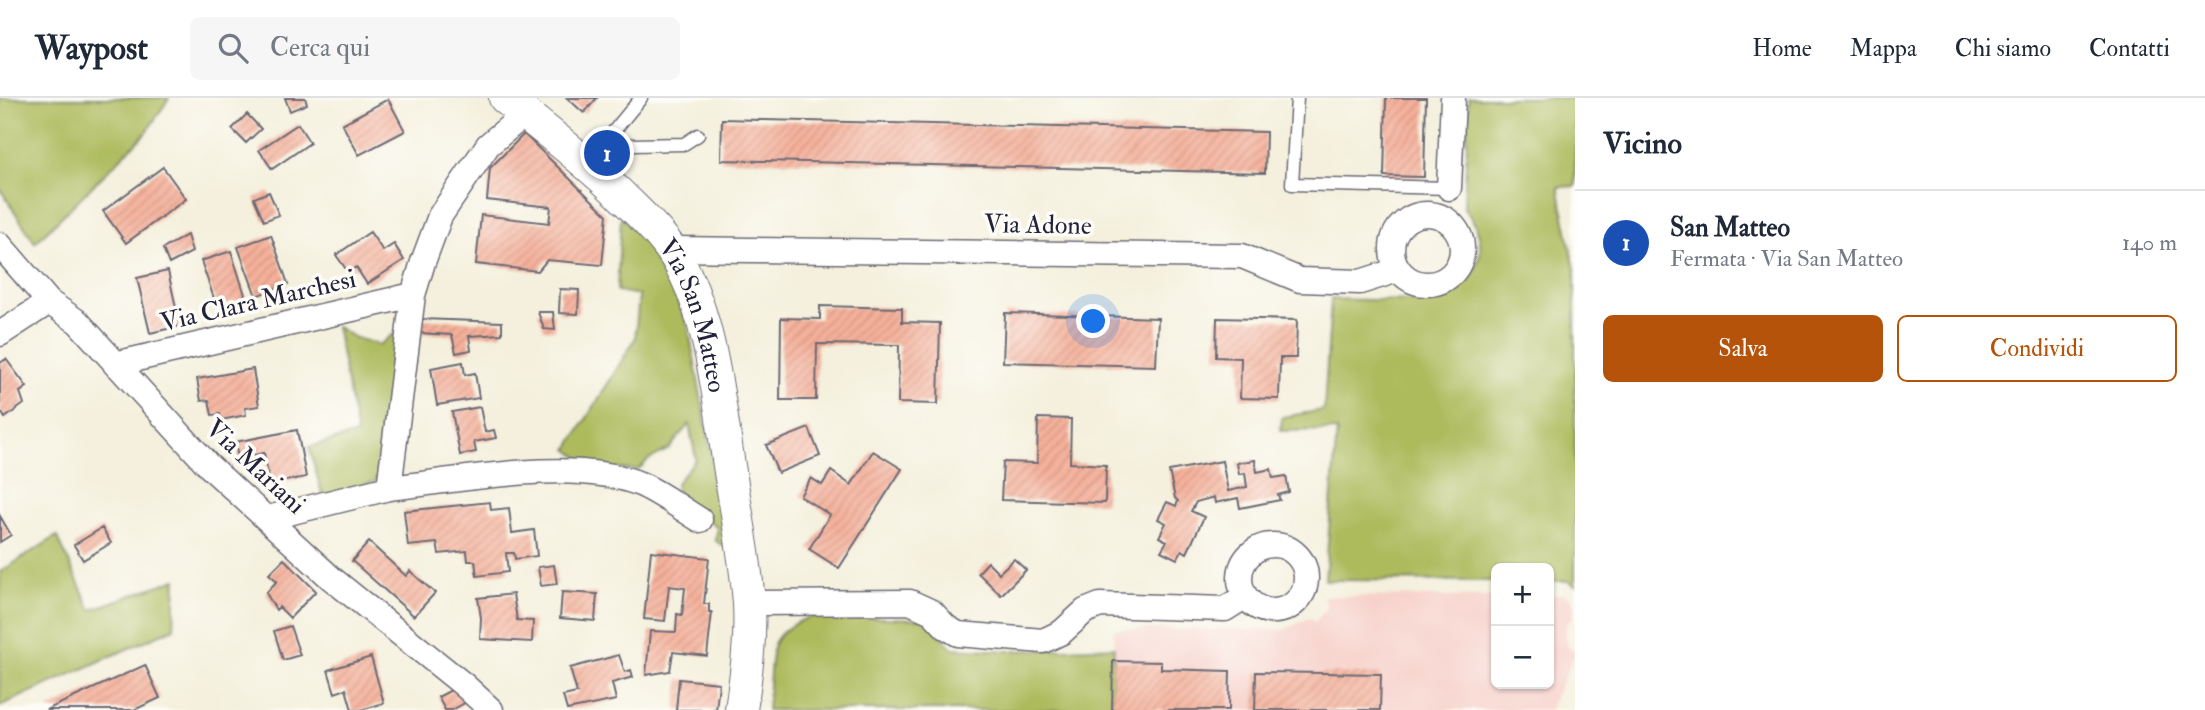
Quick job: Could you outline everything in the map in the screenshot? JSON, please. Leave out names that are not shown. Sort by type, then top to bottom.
[{"type":"street","points":[[1449,188],[1453,98]]},
{"type":"street","points":[[389,488],[413,295],[440,216],[515,106]]},
{"type":"street","name":"Via San Matteo","points":[[515,106],[609,184],[651,225],[671,249],[689,284],[705,329],[749,603],[746,676],[741,710]]},
{"type":"street","name":"Via Mariani","points":[[0,245],[49,302],[78,322],[209,466],[331,578],[464,685],[491,710]]},
{"type":"street","name":"Via Adone","points":[[671,249],[1242,256],[1300,280],[1324,281],[1360,282],[1398,270]]},
{"type":"street","name":"Via Clara Marchesi","points":[[116,364],[413,295]]},
{"type":"street","points":[[0,334],[49,302]]},
{"type":"street","points":[[268,518],[389,488],[564,470],[616,476],[641,484],[700,520]]},
{"type":"street","points":[[749,603],[910,602],[932,612],[946,627],[958,634],[1043,641],[1062,632],[1085,611],[1100,606],[1225,609],[1244,597]]},
{"type":"lane","points":[[641,98],[609,137],[632,145],[684,144],[698,135]]},
{"type":"lane","points":[[1297,98],[1292,184],[1449,188]]},
{"type":"shaded area","points":[[1564,594],[1571,599],[1574,607],[1573,616],[1566,625],[1567,647],[1575,650],[1575,654],[1549,710],[1112,710],[1114,629],[1283,630],[1309,618],[1315,622],[1327,607],[1323,596],[1491,597],[1491,689],[1554,689],[1554,595]]},
{"type":"green space","points":[[0,98],[169,98],[146,133],[35,243],[0,189]]},
{"type":"green space","points":[[1469,98],[1575,98],[1575,186],[1558,187],[1575,269],[1575,585],[1568,581],[1554,581],[1554,563],[1491,563],[1491,581],[1325,580],[1337,430],[1281,431],[1282,417],[1324,410],[1331,299],[1438,302],[1453,294],[1471,276],[1479,257],[1479,237],[1464,208]]},
{"type":"green space","points":[[621,217],[647,242],[672,286],[688,325],[729,550],[715,540],[718,528],[677,496],[676,483],[696,459],[689,424],[669,449],[648,460],[638,470],[587,464],[568,449],[635,339],[639,295],[617,291]]},
{"type":"green space","points":[[336,326],[353,337],[379,345],[394,334],[399,334],[384,467],[376,481],[323,497],[309,447],[357,434]]},
{"type":"green space","points":[[57,536],[91,610],[176,579],[174,628],[0,706],[0,572]]},
{"type":"green space","points":[[813,616],[925,619],[952,648],[1012,651],[1114,647],[1112,710],[767,710],[774,644],[785,630]]},
{"type":"building","points":[[285,98],[305,98],[307,104],[290,111]]},
{"type":"building","points":[[567,98],[597,98],[584,113]]},
{"type":"building","points":[[1386,98],[1426,98],[1424,177],[1384,176]]},
{"type":"building","points":[[388,99],[405,131],[359,155],[342,124]]},
{"type":"building","points":[[247,114],[261,129],[246,143],[232,129]]},
{"type":"building","points":[[722,119],[1266,132],[1265,173],[721,160]]},
{"type":"building","points":[[298,124],[310,143],[272,169],[259,150]]},
{"type":"building","points":[[524,134],[607,215],[602,265],[547,260],[538,271],[476,264],[481,215],[549,223],[551,207],[487,200],[490,168]]},
{"type":"building","points":[[163,167],[186,199],[126,243],[103,211]]},
{"type":"building","points":[[269,192],[279,215],[264,221],[254,198]]},
{"type":"building","points":[[370,232],[383,251],[394,244],[404,260],[367,284],[356,267],[348,272],[336,255]]},
{"type":"building","points":[[187,235],[192,252],[169,264],[163,249]]},
{"type":"building","points":[[271,235],[288,284],[256,296],[238,247]]},
{"type":"building","points":[[231,251],[246,298],[217,307],[201,261]]},
{"type":"building","points":[[168,271],[180,326],[150,333],[137,278]]},
{"type":"building","points":[[560,289],[579,290],[578,314],[559,313]]},
{"type":"building","points":[[820,306],[902,308],[902,322],[940,323],[938,404],[898,403],[899,345],[817,344],[816,400],[780,400],[781,318],[820,319]]},
{"type":"building","points":[[538,312],[553,312],[555,330],[544,329]]},
{"type":"building","points":[[1005,313],[1158,318],[1156,366],[1003,362]]},
{"type":"building","points":[[1217,318],[1297,320],[1296,358],[1280,358],[1279,399],[1240,398],[1241,358],[1216,357]]},
{"type":"building","points":[[422,319],[502,322],[502,334],[469,336],[471,350],[456,353],[452,335],[420,333]]},
{"type":"building","points":[[6,359],[27,387],[20,392],[24,404],[5,418],[0,410],[0,363]]},
{"type":"building","points":[[463,362],[465,375],[475,373],[479,398],[437,405],[431,368]]},
{"type":"building","points":[[253,369],[259,406],[245,408],[246,415],[221,420],[220,414],[212,415],[209,400],[201,401],[197,379]]},
{"type":"building","points":[[480,407],[485,432],[494,430],[496,438],[474,442],[476,452],[460,455],[452,412]]},
{"type":"building","points":[[1038,418],[1071,419],[1070,463],[1106,465],[1105,503],[1001,500],[1003,462],[1037,463]]},
{"type":"building","points":[[809,428],[820,456],[778,473],[766,445]]},
{"type":"building","points":[[297,430],[306,477],[270,484],[264,453],[238,458],[235,442]]},
{"type":"building","points":[[873,451],[902,469],[839,568],[809,549],[830,515],[800,496],[811,478],[822,485],[831,471],[851,485]]},
{"type":"building","points":[[1255,460],[1257,472],[1271,469],[1273,478],[1286,476],[1289,492],[1278,495],[1280,500],[1240,508],[1238,498],[1215,503],[1214,497],[1196,502],[1191,511],[1204,517],[1187,553],[1182,550],[1177,559],[1161,551],[1167,541],[1159,537],[1166,523],[1158,519],[1167,502],[1176,506],[1178,501],[1169,471],[1222,461],[1228,491],[1247,487],[1245,473],[1239,474],[1237,463]]},
{"type":"building","points":[[490,502],[491,510],[509,508],[512,533],[534,530],[537,556],[515,559],[514,553],[506,553],[508,572],[477,576],[475,561],[468,561],[467,551],[439,554],[437,543],[408,546],[404,511]]},
{"type":"building","points":[[0,516],[11,535],[0,542]]},
{"type":"building","points":[[102,528],[111,543],[83,560],[74,545]]},
{"type":"building","points":[[369,542],[406,576],[410,571],[435,593],[414,616],[352,561]]},
{"type":"building","points":[[651,551],[709,558],[704,604],[709,604],[709,612],[712,612],[707,656],[673,652],[670,671],[646,675],[650,631],[676,632],[677,614],[682,615],[685,588],[669,586],[665,621],[644,619]]},
{"type":"building","points":[[284,559],[316,591],[290,618],[279,607],[276,610],[266,593],[277,581],[269,574]]},
{"type":"building","points":[[1014,559],[1026,570],[1001,595],[978,573],[988,562],[999,573]]},
{"type":"building","points":[[554,565],[557,584],[541,586],[538,567]]},
{"type":"building","points":[[562,592],[597,594],[595,621],[560,618]]},
{"type":"building","points":[[513,594],[517,620],[533,621],[532,642],[480,639],[478,598]]},
{"type":"building","points":[[290,626],[300,655],[283,660],[274,631]]},
{"type":"building","points":[[619,655],[625,672],[631,670],[633,677],[612,683],[616,700],[567,710],[563,696],[577,693],[570,668]]},
{"type":"building","points":[[371,657],[384,703],[352,710],[346,689],[335,693],[328,670]]},
{"type":"building","points":[[1113,661],[1161,662],[1161,669],[1230,671],[1229,710],[1112,710]]},
{"type":"building","points":[[145,665],[160,698],[134,710],[46,710]]},
{"type":"building","points":[[1256,672],[1381,674],[1380,710],[1255,710]]},
{"type":"building","points":[[679,679],[719,683],[716,710],[676,710]]},
{"type":"building","points":[[455,688],[468,701],[452,710],[445,710],[438,697]]},
{"type":"place","name":"San Matteo","points":[[607,153]]}]
